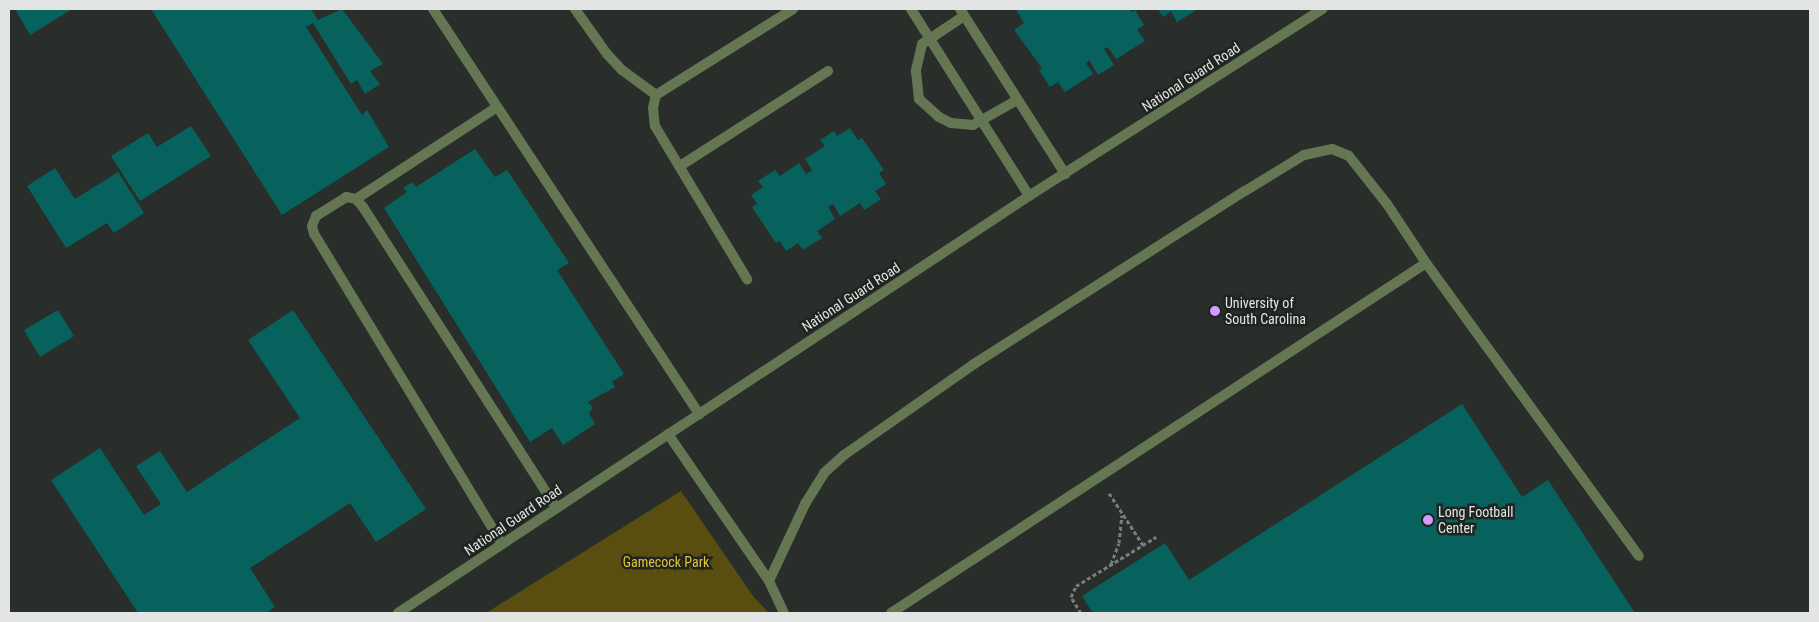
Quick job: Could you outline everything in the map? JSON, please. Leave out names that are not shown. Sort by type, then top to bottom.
[{"type":"street","points":[[433,9],[699,414]]},
{"type":"street","points":[[575,9],[607,54],[622,70],[656,94]]},
{"type":"street","points":[[747,279],[654,126],[653,108],[656,94],[793,9]]},
{"type":"street","points":[[911,9],[1029,196]]},
{"type":"street","name":"National Guard Road","points":[[398,613],[1029,196],[1322,9]]},
{"type":"street","points":[[1018,100],[982,122],[973,125],[951,122],[929,111],[920,99],[916,71],[918,56],[929,37],[962,12],[1018,100],[1065,174]]},
{"type":"street","points":[[680,166],[828,71]]},
{"type":"street","points":[[497,107],[356,199],[346,197],[316,216],[312,226],[314,234],[502,544]]},
{"type":"street","points":[[769,581],[805,504],[824,473],[844,455],[974,364],[1304,156],[1332,149],[1349,156],[1387,204],[1426,262],[1639,556]]},
{"type":"street","points":[[356,199],[556,508]]},
{"type":"street","points":[[890,613],[1426,262]]},
{"type":"street","points":[[668,434],[769,581],[784,613]]},
{"type":"path","points":[[1099,477],[1143,545]]},
{"type":"path","points":[[1110,566],[1119,543],[1122,514]]},
{"type":"path","points":[[1081,613],[1071,597],[1074,589],[1156,536]]},
{"type":"green space","name":"Gamecock Park","points":[[681,491],[753,596],[769,613],[486,613]]},
{"type":"building","points":[[15,9],[72,9],[30,35]]},
{"type":"building","points":[[151,9],[311,9],[318,20],[342,9],[383,64],[370,71],[380,84],[365,94],[357,80],[351,84],[313,23],[306,27],[362,115],[367,110],[389,147],[282,215]]},
{"type":"building","points":[[1020,9],[1130,9],[1132,12],[1135,10],[1144,25],[1137,30],[1145,41],[1116,59],[1108,47],[1104,49],[1114,65],[1098,75],[1089,60],[1086,63],[1093,74],[1065,92],[1058,82],[1050,87],[1039,70],[1042,68],[1014,30],[1024,23],[1017,11]]},
{"type":"building","points":[[1158,9],[1198,9],[1177,22],[1171,11],[1163,17]]},
{"type":"building","points":[[191,126],[211,156],[140,201],[111,156],[148,133],[157,147]]},
{"type":"building","points":[[850,128],[858,140],[862,138],[884,170],[879,173],[886,184],[875,191],[881,199],[864,210],[860,203],[840,216],[833,204],[828,207],[835,219],[817,231],[822,238],[803,250],[798,243],[786,251],[780,241],[776,243],[752,207],[757,204],[751,195],[763,187],[758,181],[775,170],[780,176],[799,163],[806,174],[812,170],[805,159],[825,146],[820,140],[834,131],[837,136]]},
{"type":"building","points":[[475,149],[495,177],[507,170],[569,263],[557,270],[624,374],[612,382],[615,387],[588,402],[593,408],[589,413],[595,424],[563,445],[552,428],[530,442],[384,208],[407,192],[403,188],[412,182],[416,187]]},
{"type":"building","points":[[55,168],[75,199],[118,172],[144,213],[114,233],[107,223],[66,248],[27,186]]},
{"type":"building","points":[[58,310],[74,336],[40,357],[24,330]]},
{"type":"building","points":[[293,310],[426,509],[376,542],[350,503],[250,568],[275,607],[266,613],[138,613],[51,480],[100,448],[144,515],[161,504],[136,466],[160,451],[187,492],[300,418],[248,340]]},
{"type":"building","name":"Long Football Center","points":[[1462,404],[1522,497],[1548,480],[1635,613],[1093,613],[1082,596],[1165,543],[1189,580]]},
{"type":"place","name":"University of South Carolina","points":[[1215,311]]},
{"type":"place","name":"Long Football Center","points":[[1428,520]]}]
